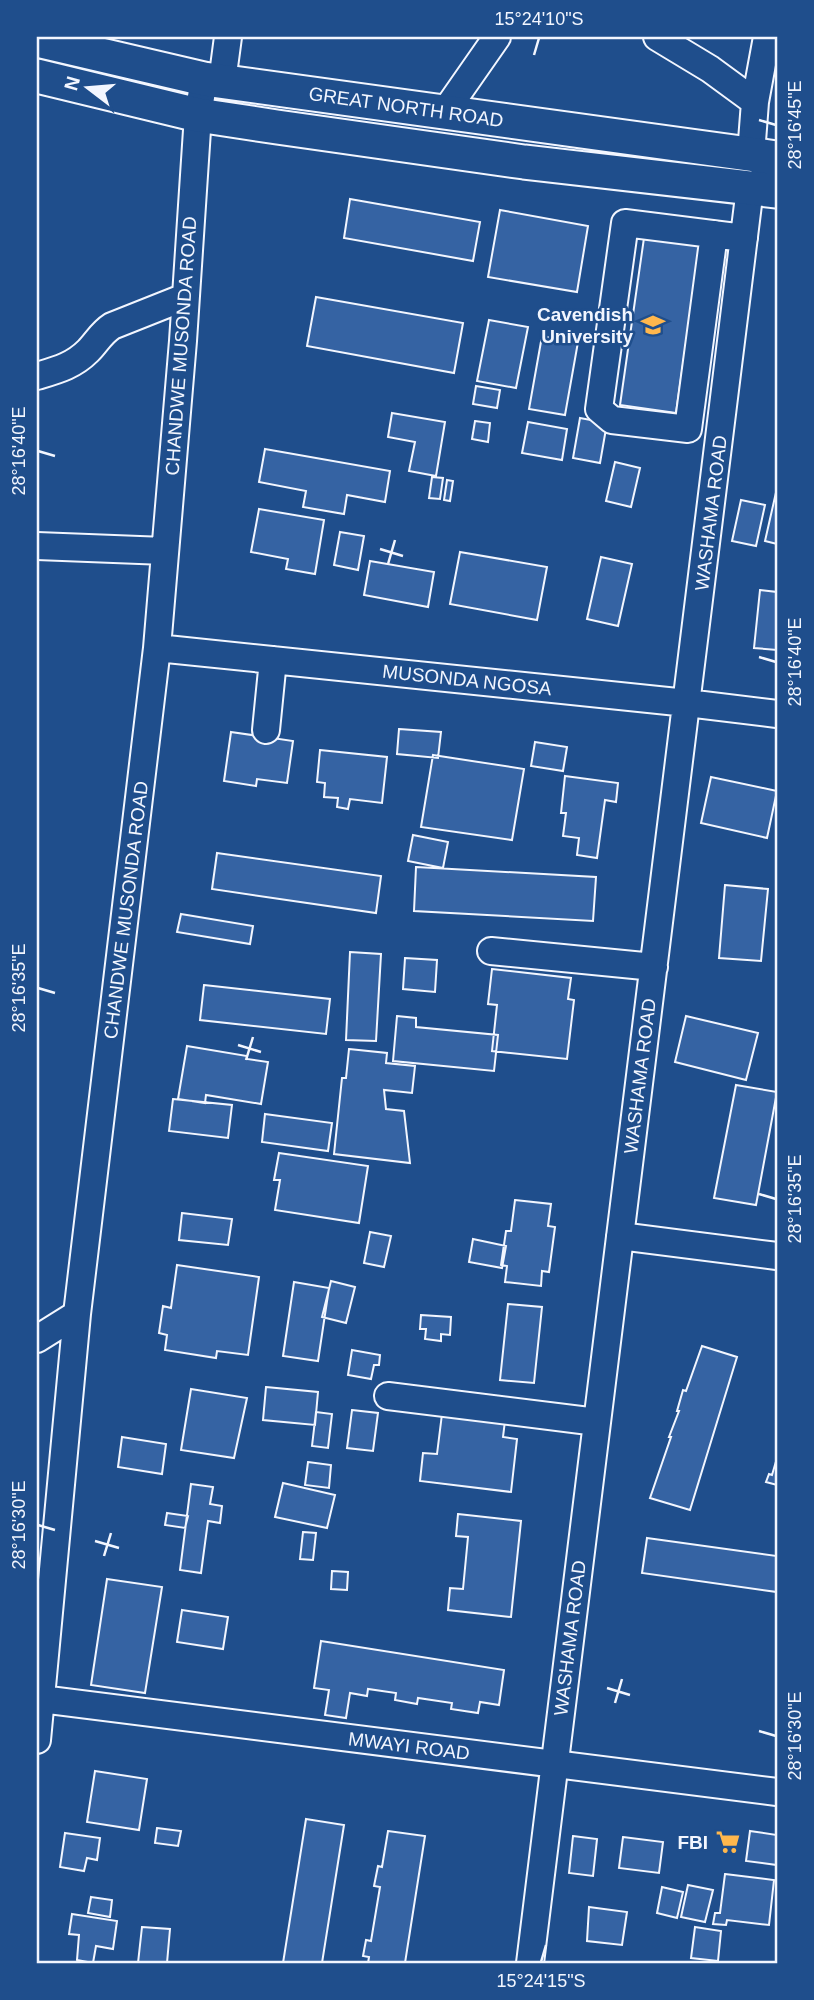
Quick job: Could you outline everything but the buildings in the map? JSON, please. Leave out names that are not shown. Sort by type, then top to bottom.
[{"type":"main road","name":"GREAT NORTH ROAD","points":[[37,40],[213,80],[444,113],[766,173]]},
{"type":"main road","name":"GREAT NORTH ROAD","points":[[37,76],[198,114],[524,162],[766,173]]},
{"type":"street","name":"CHANDWE MUSONDA ROAD","points":[[37,1740],[77,1314],[157,648],[198,114],[228,37]]},
{"type":"street","points":[[444,113],[497,37]]},
{"type":"street","points":[[657,37],[710,69],[755,102]]},
{"type":"street","name":"WASHAMA ROAD","points":[[530,1963],[744,238],[766,173],[755,102],[770,43]]},
{"type":"street","points":[[714,234],[688,429],[611,419],[599,409],[625,223],[714,234],[744,238]]},
{"type":"street","points":[[37,376],[69,367],[89,351],[102,332],[112,326],[185,297]]},
{"type":"street","points":[[37,546],[166,551]]},
{"type":"street","name":"MUSONDA NGOSA","points":[[157,648],[777,714]]},
{"type":"street","points":[[266,730],[273,660]]},
{"type":"street","points":[[491,951],[654,967]]},
{"type":"street","points":[[620,1236],[777,1256]]},
{"type":"street","points":[[37,1339],[77,1314]]},
{"type":"street","points":[[388,1396],[597,1422]]},
{"type":"street","name":"MWAYI ROAD","points":[[41,1699],[777,1792]]},
{"type":"place","name":"Cavendish University","points":[[653,325]]},
{"type":"place","name":"FBI","points":[[728,1842]]}]
